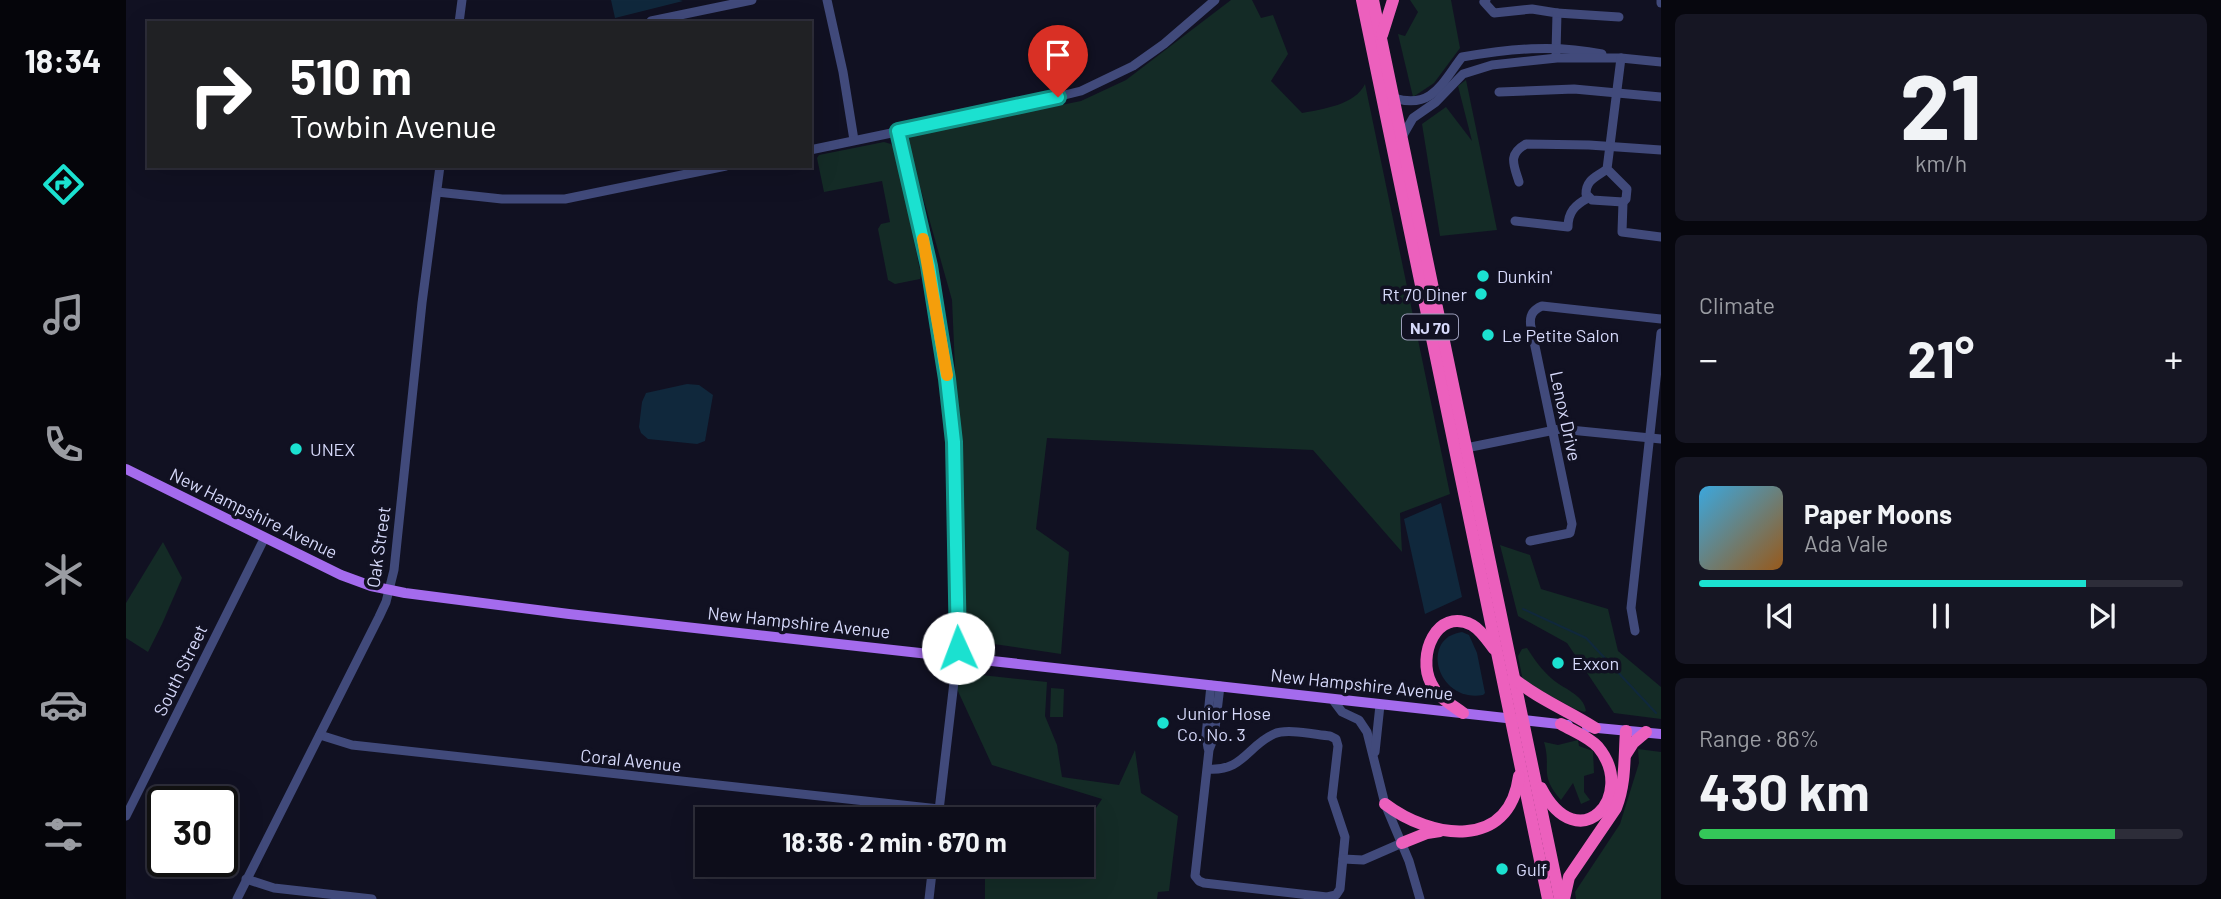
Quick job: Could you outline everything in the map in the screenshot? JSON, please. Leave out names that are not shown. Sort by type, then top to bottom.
[{"type":"highway","name":"NJ 70","points":[[1362,0],[1497,654],[1534,773],[1562,899]]},
{"type":"highway","name":"NJ 70","points":[[1373,0],[1513,678],[1520,765],[1548,899]]},
{"type":"highway","points":[[1381,39],[1393,0]]},
{"type":"highway","points":[[1463,713],[1431,685],[1426,667],[1430,639],[1445,625],[1465,622],[1476,628],[1497,654]]},
{"type":"highway","points":[[1513,678],[1538,698],[1567,710],[1595,727]]},
{"type":"highway","points":[[1534,773],[1551,805],[1569,820],[1589,820],[1601,812],[1608,802],[1611,775],[1600,749],[1561,724]]},
{"type":"highway","points":[[1562,899],[1569,877],[1616,808],[1622,790],[1626,730]]},
{"type":"highway","points":[[1626,754],[1633,743],[1646,732]]},
{"type":"highway","points":[[1385,804],[1415,823],[1443,830],[1474,831],[1495,821],[1513,802],[1520,765]]},
{"type":"highway","points":[[1402,843],[1443,830]]},
{"type":"main road","name":"New Hampshire Avenue","points":[[126,468],[341,575],[389,590],[569,614],[1332,700],[1661,734]]},
{"type":"street","points":[[459,21],[461,0]]},
{"type":"street","points":[[651,21],[752,0]]},
{"type":"street","points":[[827,0],[854,140]]},
{"type":"street","points":[[812,150],[1037,102],[1081,90],[1133,66],[1164,44],[1215,0]]},
{"type":"street","points":[[1486,0],[1484,2],[1494,13],[1532,9],[1619,17]]},
{"type":"street","points":[[1521,0],[1532,9]]},
{"type":"street","points":[[1556,53],[1558,13]]},
{"type":"street","points":[[1394,98],[1407,102],[1425,99],[1443,83],[1462,57],[1519,48],[1660,60]]},
{"type":"street","points":[[1402,137],[1413,118],[1436,103],[1463,74],[1492,65],[1556,53]]},
{"type":"street","points":[[1588,198],[1588,182],[1607,169],[1621,58]]},
{"type":"street","points":[[1499,92],[1574,89],[1661,97]]},
{"type":"street","points":[[898,131],[925,250],[945,358],[954,442],[959,634],[940,807]]},
{"type":"street","points":[[1519,182],[1513,157],[1517,149],[1526,144],[1661,150]]},
{"type":"street","name":"Oak Street","points":[[237,899],[379,617],[389,590],[394,570],[422,303],[440,168]]},
{"type":"street","points":[[437,192],[502,199],[565,199],[716,168]]},
{"type":"street","points":[[1607,169],[1627,189],[1623,202],[1622,232],[1661,237]]},
{"type":"street","points":[[1514,221],[1568,227],[1571,211],[1588,198],[1623,202]]},
{"type":"street","name":"Lenox Drive","points":[[1530,541],[1570,533],[1572,529],[1530,321],[1534,311],[1542,306],[1661,319]]},
{"type":"street","points":[[1635,631],[1631,608],[1661,333]]},
{"type":"street","points":[[1466,448],[1560,429],[1661,439]]},
{"type":"street","name":"South Street","points":[[126,816],[264,539]]},
{"type":"street","points":[[933,654],[953,635],[957,627]]},
{"type":"street","points":[[1207,769],[1229,768],[1273,735],[1284,732],[1334,738],[1338,743],[1332,798],[1345,837],[1339,891],[1333,897],[1199,881],[1195,872],[1209,750],[1213,737],[1216,685]]},
{"type":"street","points":[[1332,700],[1342,712],[1359,719],[1364,725],[1385,804],[1402,843],[1420,899]]},
{"type":"street","points":[[1374,761],[1380,705]]},
{"type":"street","name":"Coral Avenue","points":[[320,735],[352,745],[879,807]]},
{"type":"street","points":[[1343,859],[1363,860],[1402,843]]},
{"type":"street","points":[[929,899],[932,877]]},
{"type":"street","points":[[246,879],[274,888],[372,899]]},
{"type":"green space","points":[[1231,0],[1252,0],[1261,18],[1273,15],[1288,54],[1271,81],[1302,113],[1329,108],[1346,101],[1354,97],[1365,84],[1450,494],[1400,513],[1402,552],[1313,450],[1047,438],[1036,529],[1069,552],[1061,654],[987,643],[970,636],[966,617],[952,300],[906,137],[1081,101],[1126,80]]},
{"type":"green space","points":[[1410,0],[1451,0],[1460,48],[1434,83],[1413,97],[1398,34],[1405,36],[1418,12]]},
{"type":"green space","points":[[1466,80],[1497,230],[1440,236],[1422,124],[1446,107],[1472,141],[1458,86]]},
{"type":"green space","points":[[884,142],[891,144],[895,150],[921,275],[920,279],[895,284],[888,280],[878,229],[881,224],[890,222],[882,181],[824,192],[817,158],[819,155]]},
{"type":"green space","points":[[163,542],[182,578],[148,652],[126,638],[126,603]]},
{"type":"green space","points":[[1500,545],[1530,555],[1541,589],[1608,609],[1618,651],[1661,687],[1661,719],[1614,713],[1567,643],[1518,616]]},
{"type":"green space","points":[[1527,648],[1547,675],[1581,700],[1586,711],[1575,709],[1523,681],[1518,656],[1522,649]]},
{"type":"green space","points":[[963,673],[1047,682],[1045,716],[1057,745],[1062,777],[1119,785],[1135,750],[1141,793],[1178,816],[1169,891],[1158,892],[1157,899],[985,899],[985,877],[1094,877],[1094,811],[1102,799],[992,765],[957,689]]},
{"type":"green space","points":[[1051,688],[1064,689],[1063,717],[1050,717]]},
{"type":"green space","points":[[1578,740],[1579,746],[1593,751],[1594,773],[1584,776],[1584,792],[1590,800],[1581,804],[1573,783],[1561,800],[1554,791],[1548,777],[1544,742],[1558,745]]},
{"type":"green space","points":[[1638,749],[1661,752],[1661,899],[1576,899],[1575,892],[1620,824],[1639,763]]},
{"type":"water","points":[[611,0],[679,0],[683,1],[615,18]]},
{"type":"water","points":[[687,384],[699,385],[713,395],[705,441],[697,444],[648,439],[639,427],[642,402],[646,393]]},
{"type":"water","points":[[1441,503],[1462,597],[1425,614],[1404,519]]},
{"type":"water","points":[[1462,632],[1469,635],[1477,653],[1485,693],[1483,695],[1467,695],[1454,689],[1439,669],[1441,646],[1449,637]]},
{"type":"waterway","points":[[1523,609],[1586,638],[1656,713]]},
{"type":"slow traffic","points":[[923,239],[947,375]]},
{"type":"place","name":"Dunkin'","points":[[1483,276]]},
{"type":"place","name":"Rt 70 Diner","points":[[1481,294]]},
{"type":"place","name":"Le Petite Salon","points":[[1488,335]]},
{"type":"place","name":"UNEX","points":[[296,449]]},
{"type":"place","name":"Exxon","points":[[1558,663]]},
{"type":"place","name":"Junior Hose Co. No. 3","points":[[1163,723]]},
{"type":"place","name":"Gulf","points":[[1502,869]]},
{"type":"route","points":[[958,648],[954,442],[945,358],[929,266],[898,131],[1058,97]]}]
